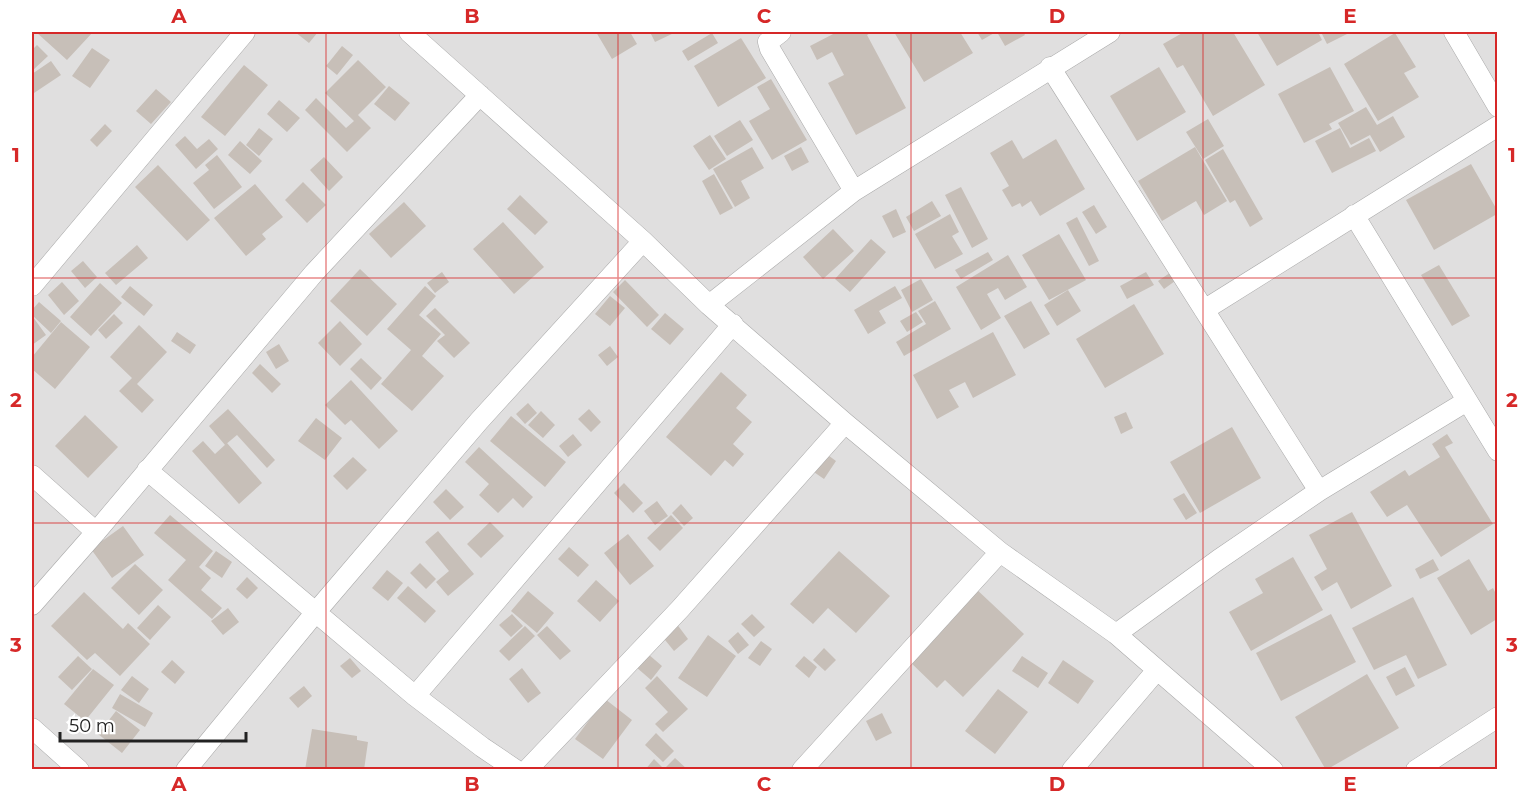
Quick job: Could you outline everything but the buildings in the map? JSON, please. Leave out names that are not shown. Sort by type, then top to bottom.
[{"type":"street","points":[[32,286],[245,32]]},
{"type":"street","points":[[409,32],[643,241],[709,304],[845,423],[1000,552],[1116,634],[1273,770]]},
{"type":"street","points":[[781,32],[768,42],[770,49],[854,191]]},
{"type":"street","points":[[709,304],[854,191],[1110,32]]},
{"type":"street","points":[[1454,32],[1497,107]]},
{"type":"street","points":[[1050,68],[1319,491]]},
{"type":"street","points":[[32,605],[314,273],[480,95]]},
{"type":"street","points":[[1204,310],[1497,126]]},
{"type":"street","points":[[1354,215],[1497,451]]},
{"type":"street","points":[[186,770],[315,613],[479,421],[643,241]]},
{"type":"street","points":[[415,696],[733,324]]},
{"type":"street","points":[[1116,634],[1319,491],[1467,400]]},
{"type":"street","points":[[527,770],[680,609],[845,423]]},
{"type":"street","points":[[147,470],[415,696],[516,770]]},
{"type":"street","points":[[32,475],[96,532]]},
{"type":"street","points":[[802,770],[1000,552]]},
{"type":"street","points":[[1072,770],[1157,670]]},
{"type":"street","points":[[1416,770],[1497,717]]},
{"type":"street","points":[[32,728],[79,770]]},
{"type":"shaded area","points":[[32,32],[1497,32],[1497,769],[32,769]]}]
